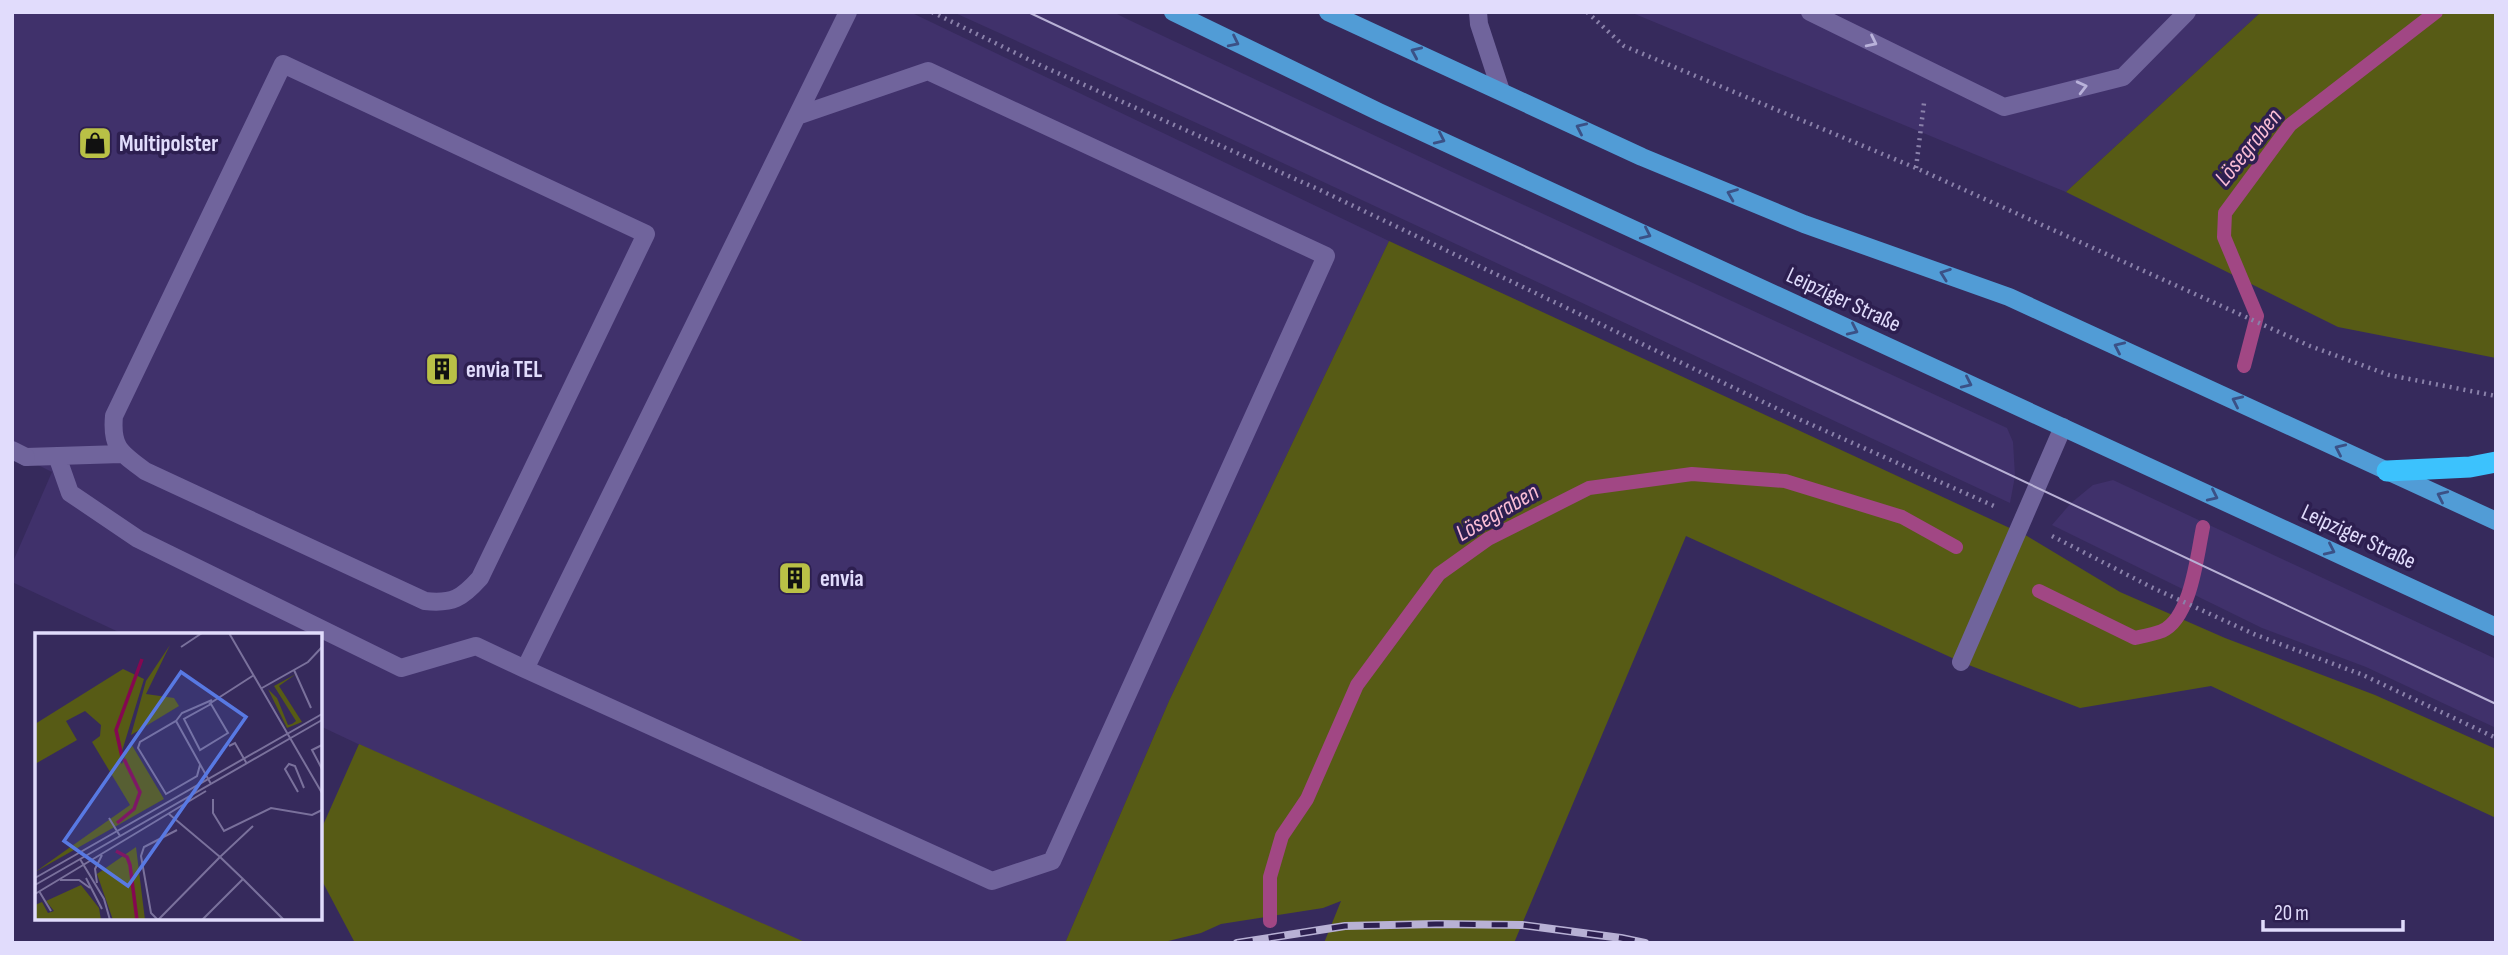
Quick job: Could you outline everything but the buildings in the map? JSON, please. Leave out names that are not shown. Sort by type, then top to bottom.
[{"type":"highway","points":[[2387,471],[2496,463]]},
{"type":"main road","name":"Leipziger Straße","points":[[1173,12],[1379,112],[2496,627]]},
{"type":"main road","points":[[1328,12],[1643,157],[1804,224],[2009,297],[2496,521]]},
{"type":"lane","points":[[525,669],[848,12]]},
{"type":"lane","points":[[1478,12],[1479,24],[1501,91]]},
{"type":"lane","points":[[1810,12],[2004,107],[2123,77],[2187,12]]},
{"type":"lane","points":[[19,454],[121,454],[145,471],[413,596],[425,601],[445,603],[465,595],[480,578],[646,234],[283,64],[114,416],[112,436],[121,454]]},
{"type":"lane","points":[[57,456],[71,493],[138,539],[401,668],[476,646],[992,881],[1052,861],[1326,256],[928,71],[797,116]]},
{"type":"lane","points":[[1961,662],[2063,427]]},
{"type":"path","points":[[932,12],[1042,66],[1333,195],[1801,420],[1975,497],[2151,587],[2256,635],[2363,675],[2496,738]]},
{"type":"path","points":[[1587,12],[1624,46],[1916,168],[2310,346],[2389,375],[2496,396]]},
{"type":"path","points":[[1916,168],[1928,69]]},
{"type":"shaded area","points":[[12,12],[910,12],[1389,241],[1169,701],[1065,943],[804,943],[496,809],[322,727],[322,633],[121,633],[12,582],[12,564],[52,472],[12,452]]},
{"type":"shaded area","points":[[953,12],[1113,12],[2007,428],[2013,442],[2015,476],[2010,503],[1212,130]]},
{"type":"shaded area","points":[[1630,12],[2261,12],[2066,192]]},
{"type":"shaded area","points":[[2261,12],[2496,12],[2496,358],[2338,327],[2066,192]]},
{"type":"shaded area","points":[[1389,241],[2027,536],[2120,592],[2225,638],[2375,695],[2496,749],[2496,818],[2211,686],[2080,708],[1961,662],[1686,536],[1514,943],[1324,943],[1341,901],[1323,908],[1221,924],[1201,933],[1160,943],[1065,943],[1169,701]]},
{"type":"shaded area","points":[[2113,480],[2496,659],[2496,728],[2366,667],[2262,628],[2052,525],[2071,503],[2093,485]]},
{"type":"shaded area","points":[[359,744],[807,943],[355,943],[322,881],[322,827]]},
{"type":"waterway","name":"Lösegraben","points":[[2244,366],[2257,316],[2224,237],[2225,213],[2290,125],[2436,12]]},
{"type":"waterway","name":"Lösegraben","points":[[1270,921],[1270,877],[1282,836],[1307,799],[1357,685],[1439,574],[1488,539],[1589,488],[1692,474],[1785,481],[1902,517],[1956,547]]},
{"type":"waterway","name":"Lösegraben","points":[[2039,591],[2135,638],[2162,631],[2172,624],[2186,600],[2203,527]]},
{"type":"tram line","points":[[1028,12],[2496,704]]},
{"type":"railway","points":[[1237,943],[1345,926],[1436,924],[1522,925],[1645,943]]},
{"type":"place","name":"Multipolster","points":[[95,143]]},
{"type":"place","name":"envia TEL","points":[[442,369]]},
{"type":"place","name":"envia","points":[[795,578]]}]
